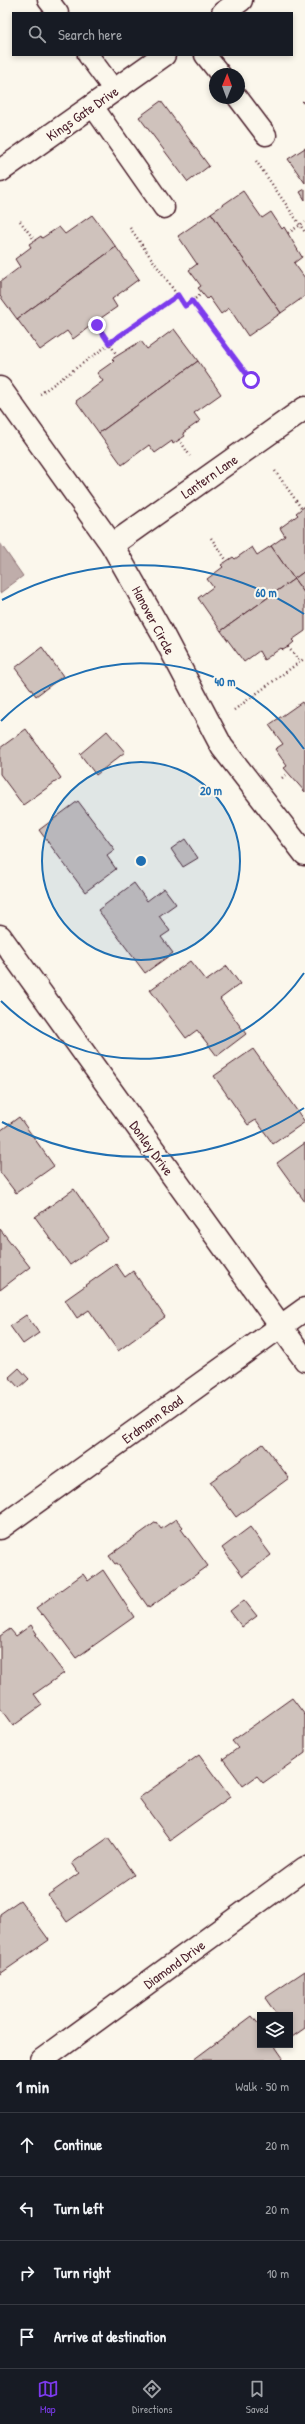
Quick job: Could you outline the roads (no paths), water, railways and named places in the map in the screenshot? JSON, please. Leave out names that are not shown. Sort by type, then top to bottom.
[{"type":"street","points":[[224,12],[241,0]]},
{"type":"street","name":"Kings Gate Drive","points":[[0,171],[163,56]]},
{"type":"street","name":"Hanover Circle","points":[[0,388],[112,545],[159,627],[222,747],[305,854]]},
{"type":"street","name":"Lantern Lane","points":[[112,545],[305,408]]},
{"type":"street","name":"Donley Drive","points":[[0,936],[305,1360]]},
{"type":"street","name":"Erdmann Road","points":[[0,1528],[305,1309]]},
{"type":"street","name":"Diamond Drive","points":[[42,2060],[305,1868]]},
{"type":"lane","points":[[48,0],[57,12]]},
{"type":"lane","points":[[89,56],[114,90]]},
{"type":"lane","points":[[206,56],[215,68]]},
{"type":"lane","points":[[243,104],[266,135]]},
{"type":"lane","points":[[92,106],[164,208]]}]
